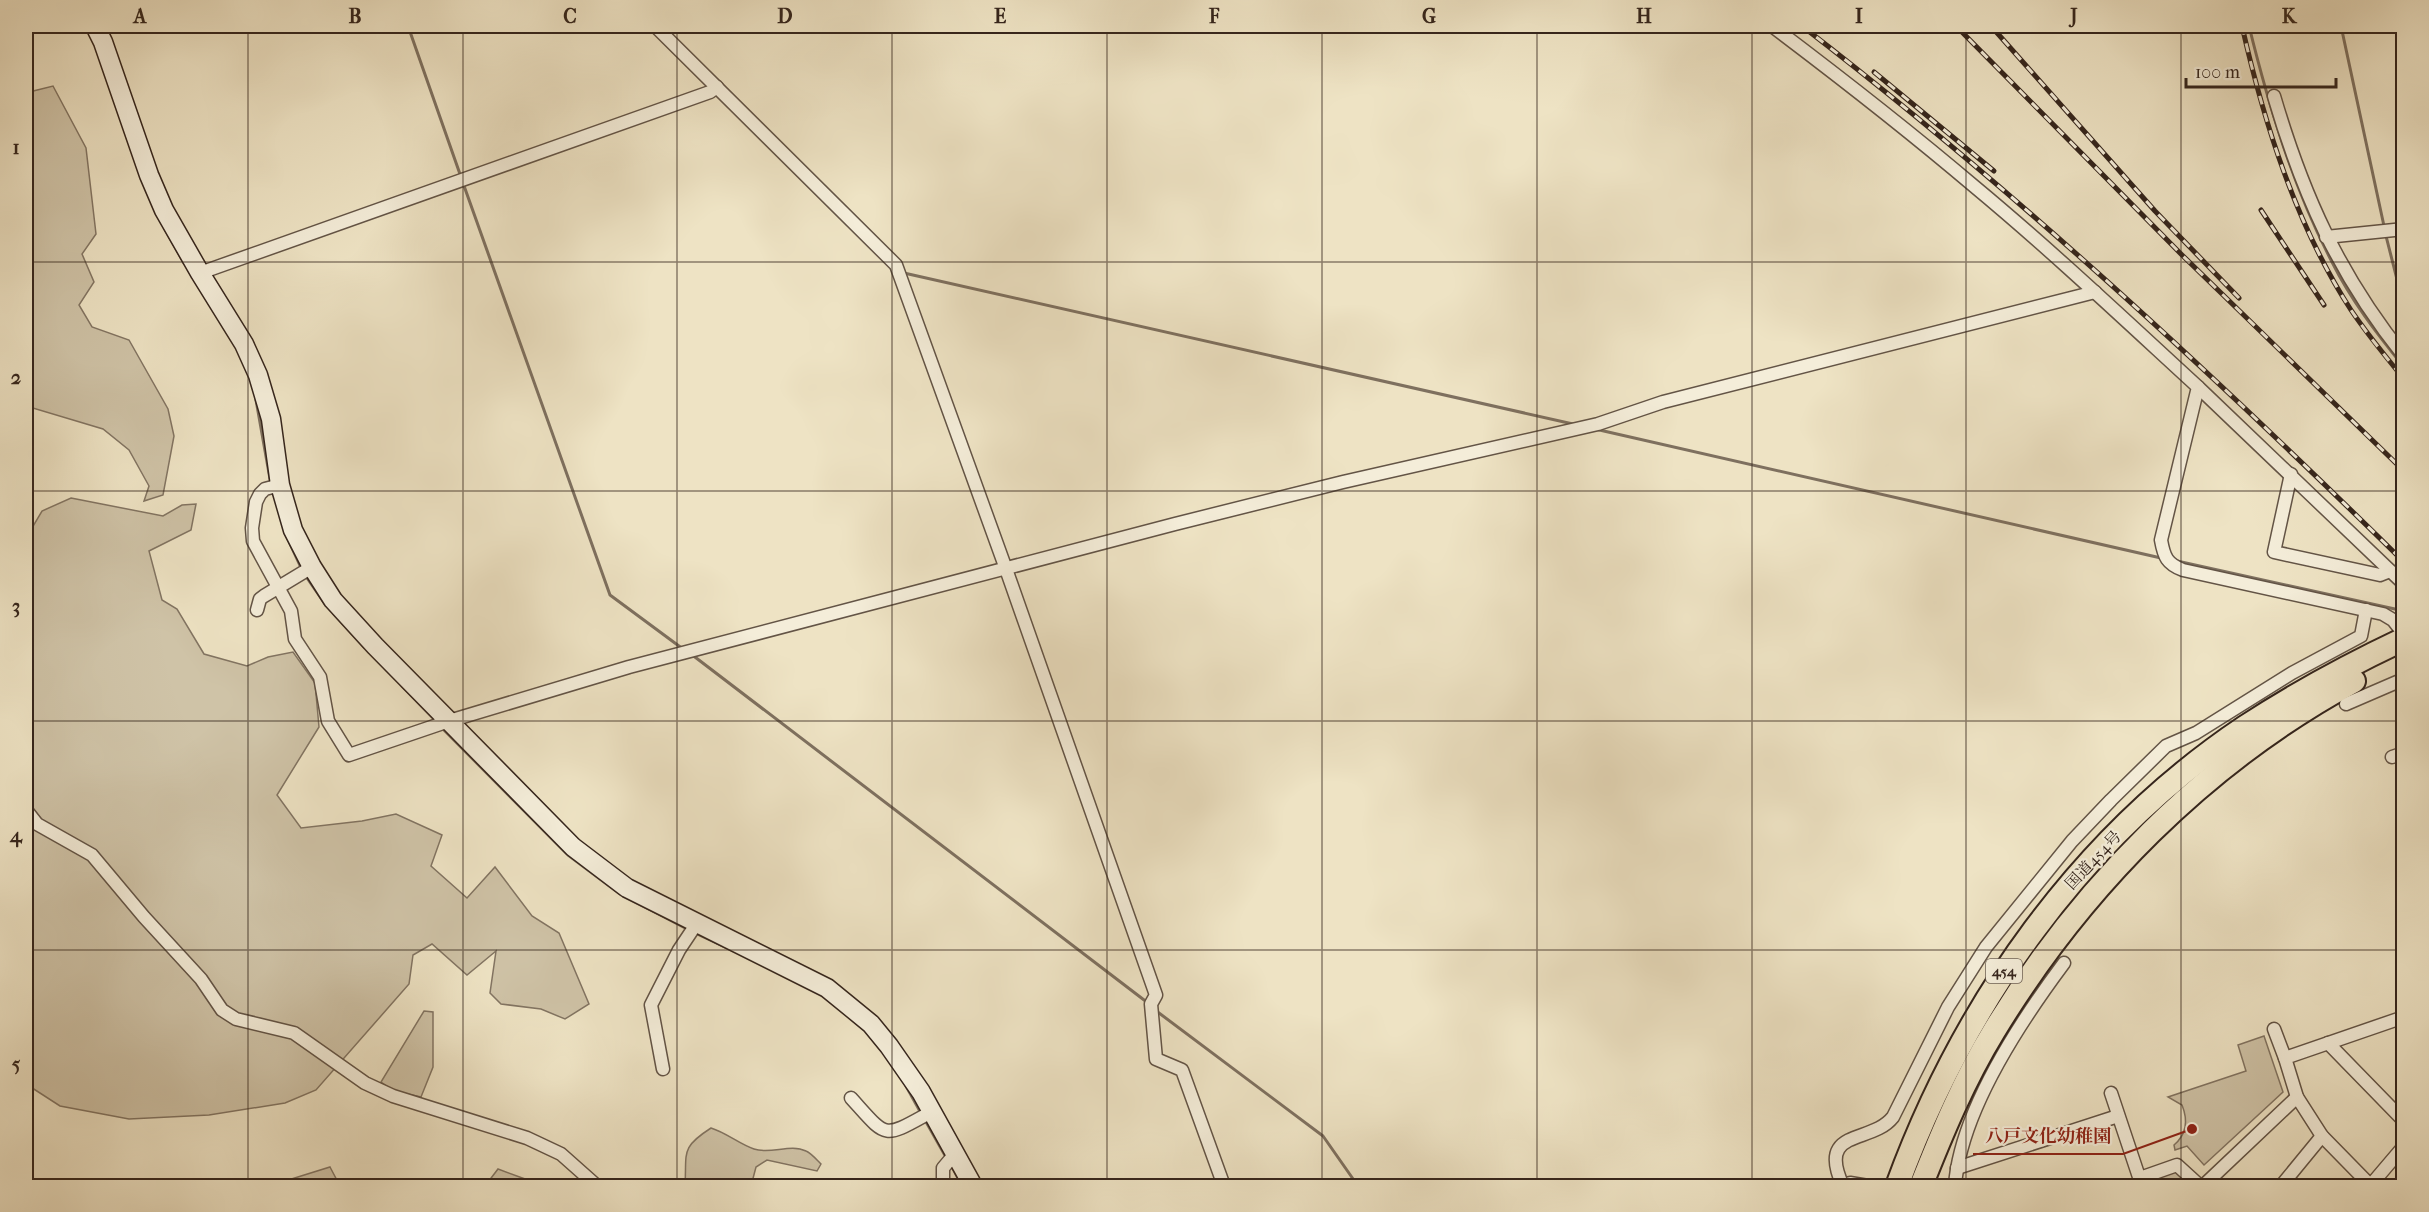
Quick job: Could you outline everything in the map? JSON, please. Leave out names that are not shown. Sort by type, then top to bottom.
[{"type":"highway","name":"国道454号","points":[[1921,1186],[1972,1072],[2018,993],[2068,923],[2139,843],[2172,796],[2208,754],[2253,722],[2308,688],[2403,637]]},
{"type":"highway","name":"国道454号","points":[[1897,1186],[1915,1136],[1958,1048],[2000,977],[2044,913],[2097,852],[2172,796],[2216,774],[2281,726],[2331,693],[2403,655]]},
{"type":"street","points":[[95,26],[103,42],[157,193],[200,273],[244,344],[258,375],[271,419],[280,484],[293,530],[312,567],[346,614],[573,848],[627,888],[827,988],[871,1024],[889,1046],[931,1112],[973,1186]]},
{"type":"street","points":[[655,26],[897,265],[1156,995],[1151,1004],[1156,1059],[1182,1070],[1224,1186]]},
{"type":"street","points":[[1772,26],[1828,68],[1976,188],[2095,292],[2290,474],[2403,584]]},
{"type":"street","points":[[200,273],[710,92],[717,87]]},
{"type":"street","points":[[2274,96],[2295,163],[2326,237],[2353,287],[2403,356]]},
{"type":"street","points":[[2326,237],[2403,229]]},
{"type":"street","points":[[280,484],[265,489],[256,502],[252,541],[292,615],[295,639],[320,677],[328,721],[349,755],[629,667],[1343,482],[1598,424],[1663,402],[2095,292]]},
{"type":"street","points":[[2198,387],[2161,540],[2163,555],[2170,565],[2183,570],[2383,614],[2393,620],[2403,637]]},
{"type":"street","points":[[2290,474],[2274,552],[2380,575],[2390,572]]},
{"type":"street","points":[[258,610],[260,599],[312,567]]},
{"type":"street","points":[[1868,1186],[1850,1183],[1843,1186],[1836,1166],[1838,1152],[1843,1143],[1848,1139],[1881,1128],[1893,1117],[1964,981],[1999,930],[2072,841],[2166,746],[2196,733],[2292,673],[2361,636],[2366,610]]},
{"type":"street","points":[[2346,704],[2403,679]]},
{"type":"street","points":[[26,810],[37,824],[93,855],[144,917],[201,979],[222,1010],[236,1018],[294,1033],[365,1083],[393,1096],[527,1138],[561,1154],[597,1186]]},
{"type":"street","points":[[663,1069],[651,1005],[679,950],[697,923]]},
{"type":"street","points":[[1955,1186],[1957,1168],[1970,1124],[1998,1066],[2046,987],[2064,963]]},
{"type":"street","points":[[2285,1058],[2402,1019]]},
{"type":"street","points":[[2274,1029],[2297,1097],[2322,1136],[2371,1186],[2403,1146]]},
{"type":"street","points":[[2328,1043],[2403,1121]]},
{"type":"street","points":[[2111,1093],[2141,1182],[2177,1166],[2201,1186],[2297,1097]]},
{"type":"street","points":[[851,1098],[880,1129],[888,1132],[895,1131],[931,1112]]},
{"type":"street","points":[[1957,1168],[2118,1116]]},
{"type":"street","points":[[2281,1186],[2322,1136]]},
{"type":"street","points":[[943,1186],[943,1168],[954,1155]]},
{"type":"shaded area","points":[[26,85],[29,92],[53,86],[86,148],[96,234],[82,254],[94,282],[79,305],[92,327],[129,340],[168,409],[174,436],[163,495],[144,501],[149,486],[129,450],[103,429],[26,406]]},
{"type":"shaded area","points":[[71,498],[163,516],[182,505],[196,504],[191,530],[149,551],[162,600],[177,609],[204,654],[247,666],[268,657],[293,652],[315,683],[319,727],[277,795],[301,828],[362,821],[396,814],[442,835],[431,866],[467,898],[495,867],[532,916],[559,933],[589,1004],[565,1019],[541,1009],[501,1004],[490,993],[496,951],[467,975],[432,944],[413,955],[409,984],[316,1090],[285,1103],[209,1115],[129,1119],[60,1106],[26,1084],[26,538],[42,511]]},
{"type":"shaded area","points":[[424,1011],[433,1012],[433,1067],[421,1097],[394,1091],[381,1082]]},
{"type":"shaded area","points":[[2264,1036],[2283,1092],[2204,1165],[2187,1146],[2175,1150],[2174,1145],[2184,1131],[2185,1116],[2182,1105],[2168,1097],[2246,1071],[2238,1045]]},
{"type":"shaded area","points":[[711,1128],[754,1149],[767,1151],[800,1149],[810,1153],[821,1164],[817,1171],[767,1160],[756,1167],[751,1186],[685,1186],[687,1152],[694,1141]]},
{"type":"shaded area","points":[[330,1167],[340,1186],[272,1186],[272,1185]]},
{"type":"shaded area","points":[[498,1169],[525,1179],[521,1186],[485,1186]]},
{"type":"shaded area","points":[[2176,1171],[2192,1186],[2148,1186],[2146,1182]]},
{"type":"waterway","points":[[408,26],[461,177]]},
{"type":"waterway","points":[[2249,26],[2283,146],[2318,234],[2339,276],[2356,303],[2404,367]]},
{"type":"waterway","points":[[2341,26],[2384,226]]},
{"type":"waterway","points":[[463,183],[610,595],[683,649]]},
{"type":"waterway","points":[[165,229],[184,263]]},
{"type":"waterway","points":[[2386,236],[2404,307]]},
{"type":"waterway","points":[[904,273],[1573,424]]},
{"type":"waterway","points":[[256,400],[270,479]]},
{"type":"waterway","points":[[1595,429],[2161,558]]},
{"type":"waterway","points":[[286,535],[302,570]]},
{"type":"waterway","points":[[2177,561],[2404,611]]},
{"type":"waterway","points":[[305,575],[325,604]]},
{"type":"waterway","points":[[334,614],[364,647]]},
{"type":"waterway","points":[[691,654],[1148,1003]]},
{"type":"waterway","points":[[402,686],[437,722]]},
{"type":"waterway","points":[[441,727],[568,855],[620,894]]},
{"type":"waterway","points":[[626,897],[689,930]]},
{"type":"waterway","points":[[695,933],[738,953]]},
{"type":"waterway","points":[[1155,1010],[1323,1136],[1358,1186]]},
{"type":"waterway","points":[[906,1086],[922,1115]]},
{"type":"waterway","points":[[925,1120],[947,1159]]},
{"type":"waterway","points":[[951,1165],[959,1180]]},
{"type":"railway","points":[[1802,26],[1959,152],[2111,285],[2332,491],[2404,562]]},
{"type":"railway","points":[[1956,26],[2182,255],[2404,471]]},
{"type":"railway","points":[[1991,26],[2155,211],[2239,298]]},
{"type":"railway","points":[[2242,26],[2272,136],[2298,208],[2314,243],[2351,310],[2404,379]]},
{"type":"railway","points":[[1874,72],[1994,171]]},
{"type":"railway","points":[[2261,210],[2324,305]]},
{"type":"place","name":"八戸文化幼稚園","points":[[2192,1129]]}]
